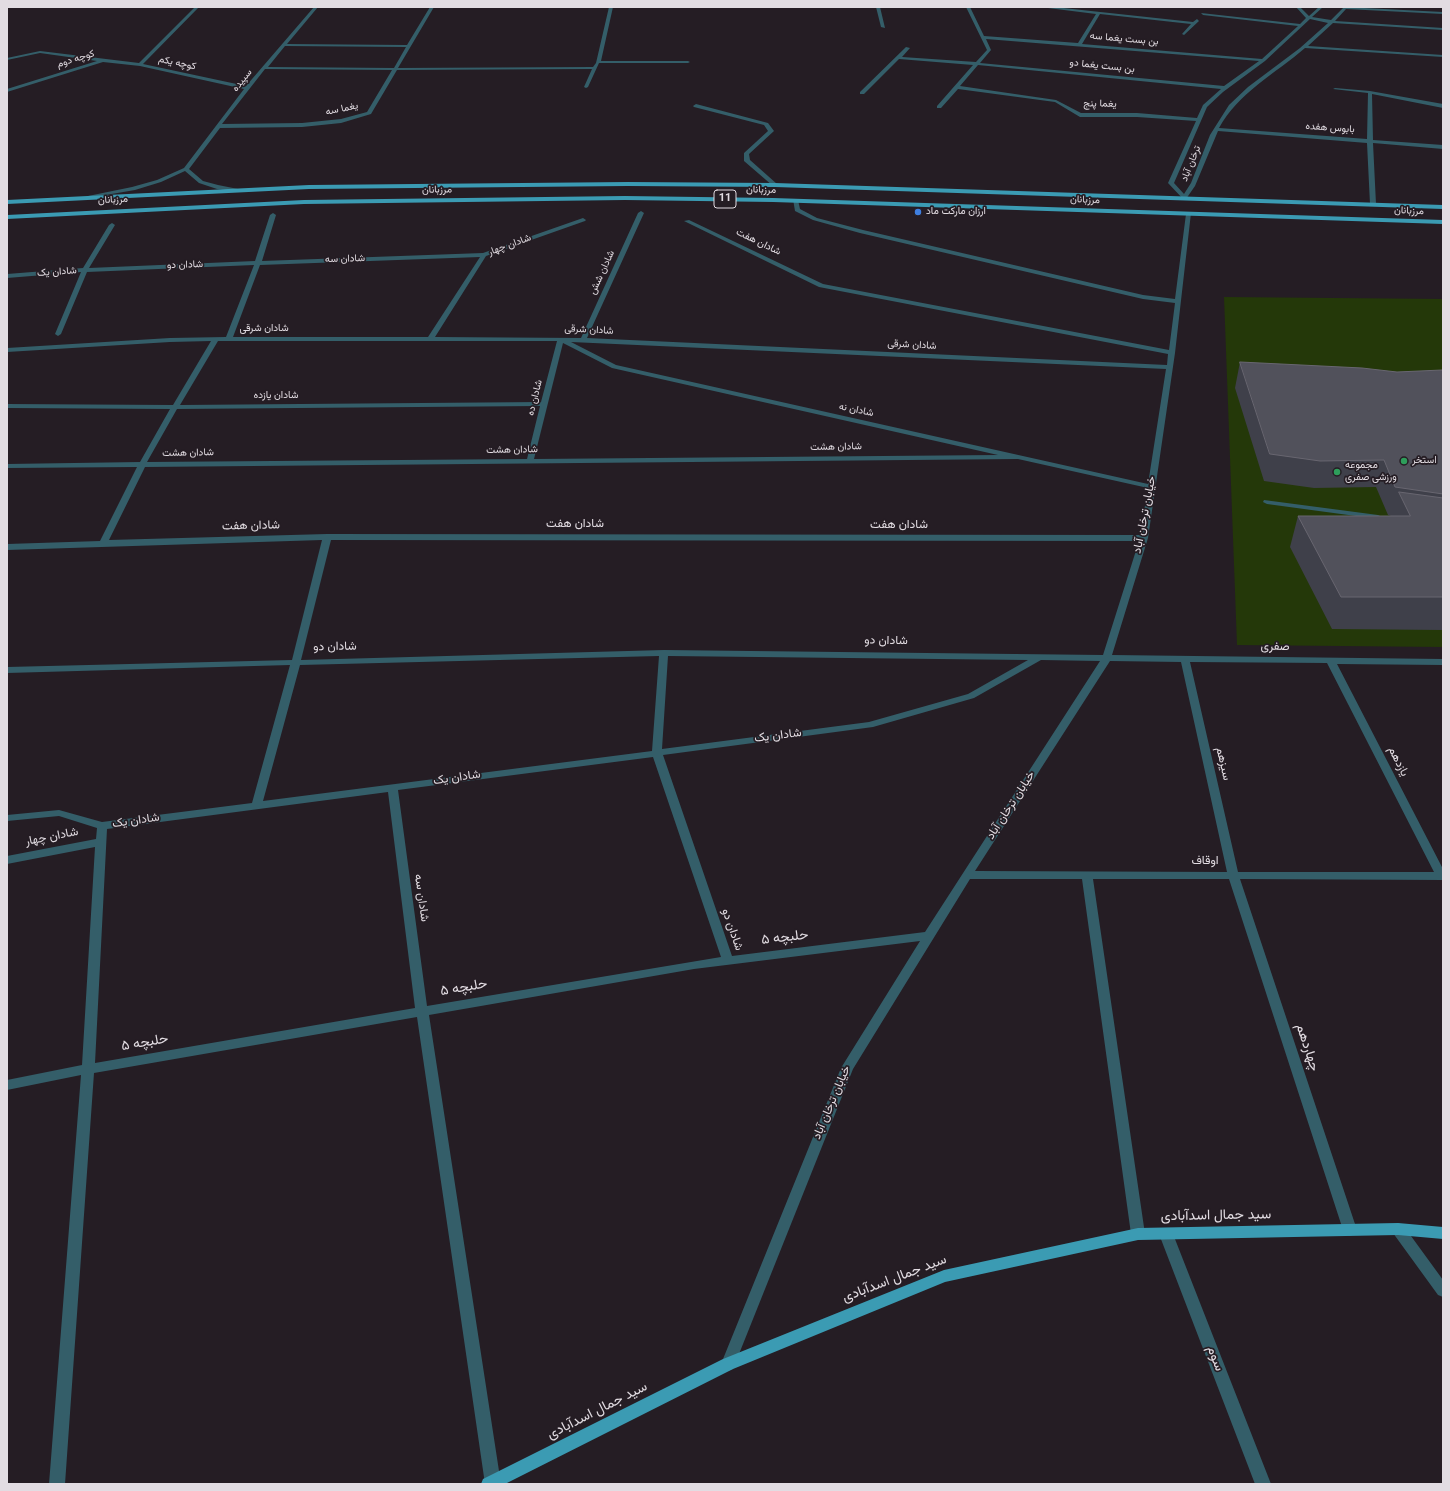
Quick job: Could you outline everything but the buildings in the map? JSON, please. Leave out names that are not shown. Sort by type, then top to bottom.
[{"type":"main road","name":"مرزبانان","points":[[7,202],[236,190],[464,185],[628,184],[775,185],[1443,207]]},
{"type":"main road","name":"مرزبانان","points":[[7,216],[304,202],[625,198],[795,200],[1443,222]]},
{"type":"main road","points":[[1184,198],[1189,214]]},
{"type":"main road","name":"سید جمال اسدآبادی","points":[[492,1484],[728,1364],[944,1276],[1138,1234],[1350,1230],[1398,1230],[1443,1233]]},
{"type":"street","points":[[140,65],[197,7]]},
{"type":"street","name":"سپیده","points":[[90,197],[133,189],[160,181],[186,169],[248,88],[316,7]]},
{"type":"street","name":"یغما سه","points":[[219,126],[302,125],[340,121],[369,113],[432,7]]},
{"type":"street","points":[[586,87],[598,62],[611,7]]},
{"type":"street","points":[[878,7],[883,27]]},
{"type":"street","points":[[939,107],[989,50],[968,7]]},
{"type":"street","points":[[1042,7],[1193,23]]},
{"type":"street","points":[[1184,34],[1203,14],[1206,7]]},
{"type":"street","points":[[1298,7],[1309,18],[1333,22],[1443,29]]},
{"type":"street","name":"ترخان آباد","points":[[1321,7],[1263,60],[1225,88],[1205,106],[1171,183],[1184,198],[1194,185],[1200,166],[1216,129],[1230,106],[1333,22],[1345,7]]},
{"type":"street","points":[[1345,7],[1443,13]]},
{"type":"street","points":[[1079,45],[1099,13]]},
{"type":"street","points":[[1203,14],[1301,25]]},
{"type":"street","name":"بن بست یغما سه","points":[[983,37],[1263,60]]},
{"type":"street","points":[[284,45],[409,46]]},
{"type":"street","points":[[1303,47],[1443,56]]},
{"type":"street","points":[[862,93],[908,48]]},
{"type":"street","name":"کوچه دوم","points":[[7,59],[40,52],[103,61]]},
{"type":"street","name":"بن بست یغما دو","points":[[898,58],[977,64],[1225,88]]},
{"type":"street","name":"کوچه یکم","points":[[103,61],[140,65],[248,88]]},
{"type":"street","name":"کوچه دوم","points":[[7,91],[103,61]]},
{"type":"street","points":[[598,62],[688,62]]},
{"type":"street","points":[[265,68],[595,68]]},
{"type":"street","name":"یغما پنج","points":[[957,86],[1056,101],[1080,115],[1137,115],[1198,120]]},
{"type":"street","points":[[1335,90],[1370,92],[1443,106]]},
{"type":"street","points":[[1370,92],[1370,141],[1373,204]]},
{"type":"street","points":[[696,106],[766,124],[771,131],[746,154],[747,161],[775,185]]},
{"type":"street","name":"بابوس هفده","points":[[1216,129],[1443,146]]},
{"type":"street","points":[[186,169],[201,182],[217,187],[236,190]]},
{"type":"street","points":[[795,200],[797,210],[815,219],[862,232],[1143,297],[1178,301]]},
{"type":"street","name":"شادان شش","points":[[583,340],[641,213]]},
{"type":"street","name":"خیابان ترخان آباد","points":[[728,1364],[847,1068],[967,875],[1107,658],[1144,538],[1172,353],[1189,214]]},
{"type":"street","points":[[229,339],[258,263],[273,215]]},
{"type":"street","name":"شادان چهار","points":[[431,338],[484,255],[583,220]]},
{"type":"street","name":"شادان هفت","points":[[687,221],[821,286],[1172,353]]},
{"type":"street","points":[[85,270],[112,225]]},
{"type":"street","name":"شادان سه","points":[[258,263],[484,255]]},
{"type":"street","name":"شادان دو","points":[[85,270],[258,263]]},
{"type":"street","name":"شادان یک","points":[[7,276],[85,270],[58,334]]},
{"type":"street","points":[[103,543],[142,465],[216,339]]},
{"type":"street","name":"شادان شرقی","points":[[7,350],[170,340],[216,339],[561,339],[1169,368]]},
{"type":"street","name":"شادان ده","points":[[530,461],[561,339]]},
{"type":"street","name":"شادان نه","points":[[561,339],[614,367],[1152,486]]},
{"type":"street","name":"شادان یازده","points":[[7,406],[175,407],[545,404]]},
{"type":"street","name":"شادان هشت","points":[[7,466],[1018,457]]},
{"type":"street","points":[[1267,502],[1384,518]]},
{"type":"street","points":[[257,805],[296,662],[327,537]]},
{"type":"street","name":"شادان هفت","points":[[7,547],[327,537],[1144,538]]},
{"type":"street","name":"شادان دو","points":[[664,653],[657,753],[728,961]]},
{"type":"street","name":"شادان دو","points":[[7,670],[664,653],[1107,658]]},
{"type":"street","name":"شادان یک","points":[[57,1484],[88,1069],[102,826],[870,725],[971,696],[1040,657]]},
{"type":"street","name":"صفری","points":[[1107,658],[1443,662]]},
{"type":"street","name":"سیزهم","points":[[1185,659],[1233,875]]},
{"type":"street","name":"یازدهم","points":[[1330,660],[1442,876]]},
{"type":"street","name":"شادان سه","points":[[393,788],[422,1012],[492,1484]]},
{"type":"street","points":[[7,818],[59,813],[102,826]]},
{"type":"street","name":"شادان چهار","points":[[7,860],[101,842]]},
{"type":"street","name":"اوقاف","points":[[967,875],[1442,876]]},
{"type":"street","points":[[1087,875],[1138,1234]]},
{"type":"street","name":"چهاردهم","points":[[1233,875],[1350,1230]]},
{"type":"street","name":"حلبچه ۵","points":[[7,1085],[88,1069],[694,965],[929,936]]},
{"type":"street","points":[[1398,1230],[1443,1292]]},
{"type":"street","name":"سوم","points":[[1166,1234],[1263,1484]]},
{"type":"green space","name":"مجموعه ورزشی صفری","points":[[1224,297],[1443,299],[1443,647],[1237,645]]},
{"type":"place","name":"ارزان مارکت ماد","points":[[918,212]]},
{"type":"place","name":"استخر","points":[[1404,461]]},
{"type":"place","name":"مجموعه ورزشی صفری","points":[[1337,472]]}]
